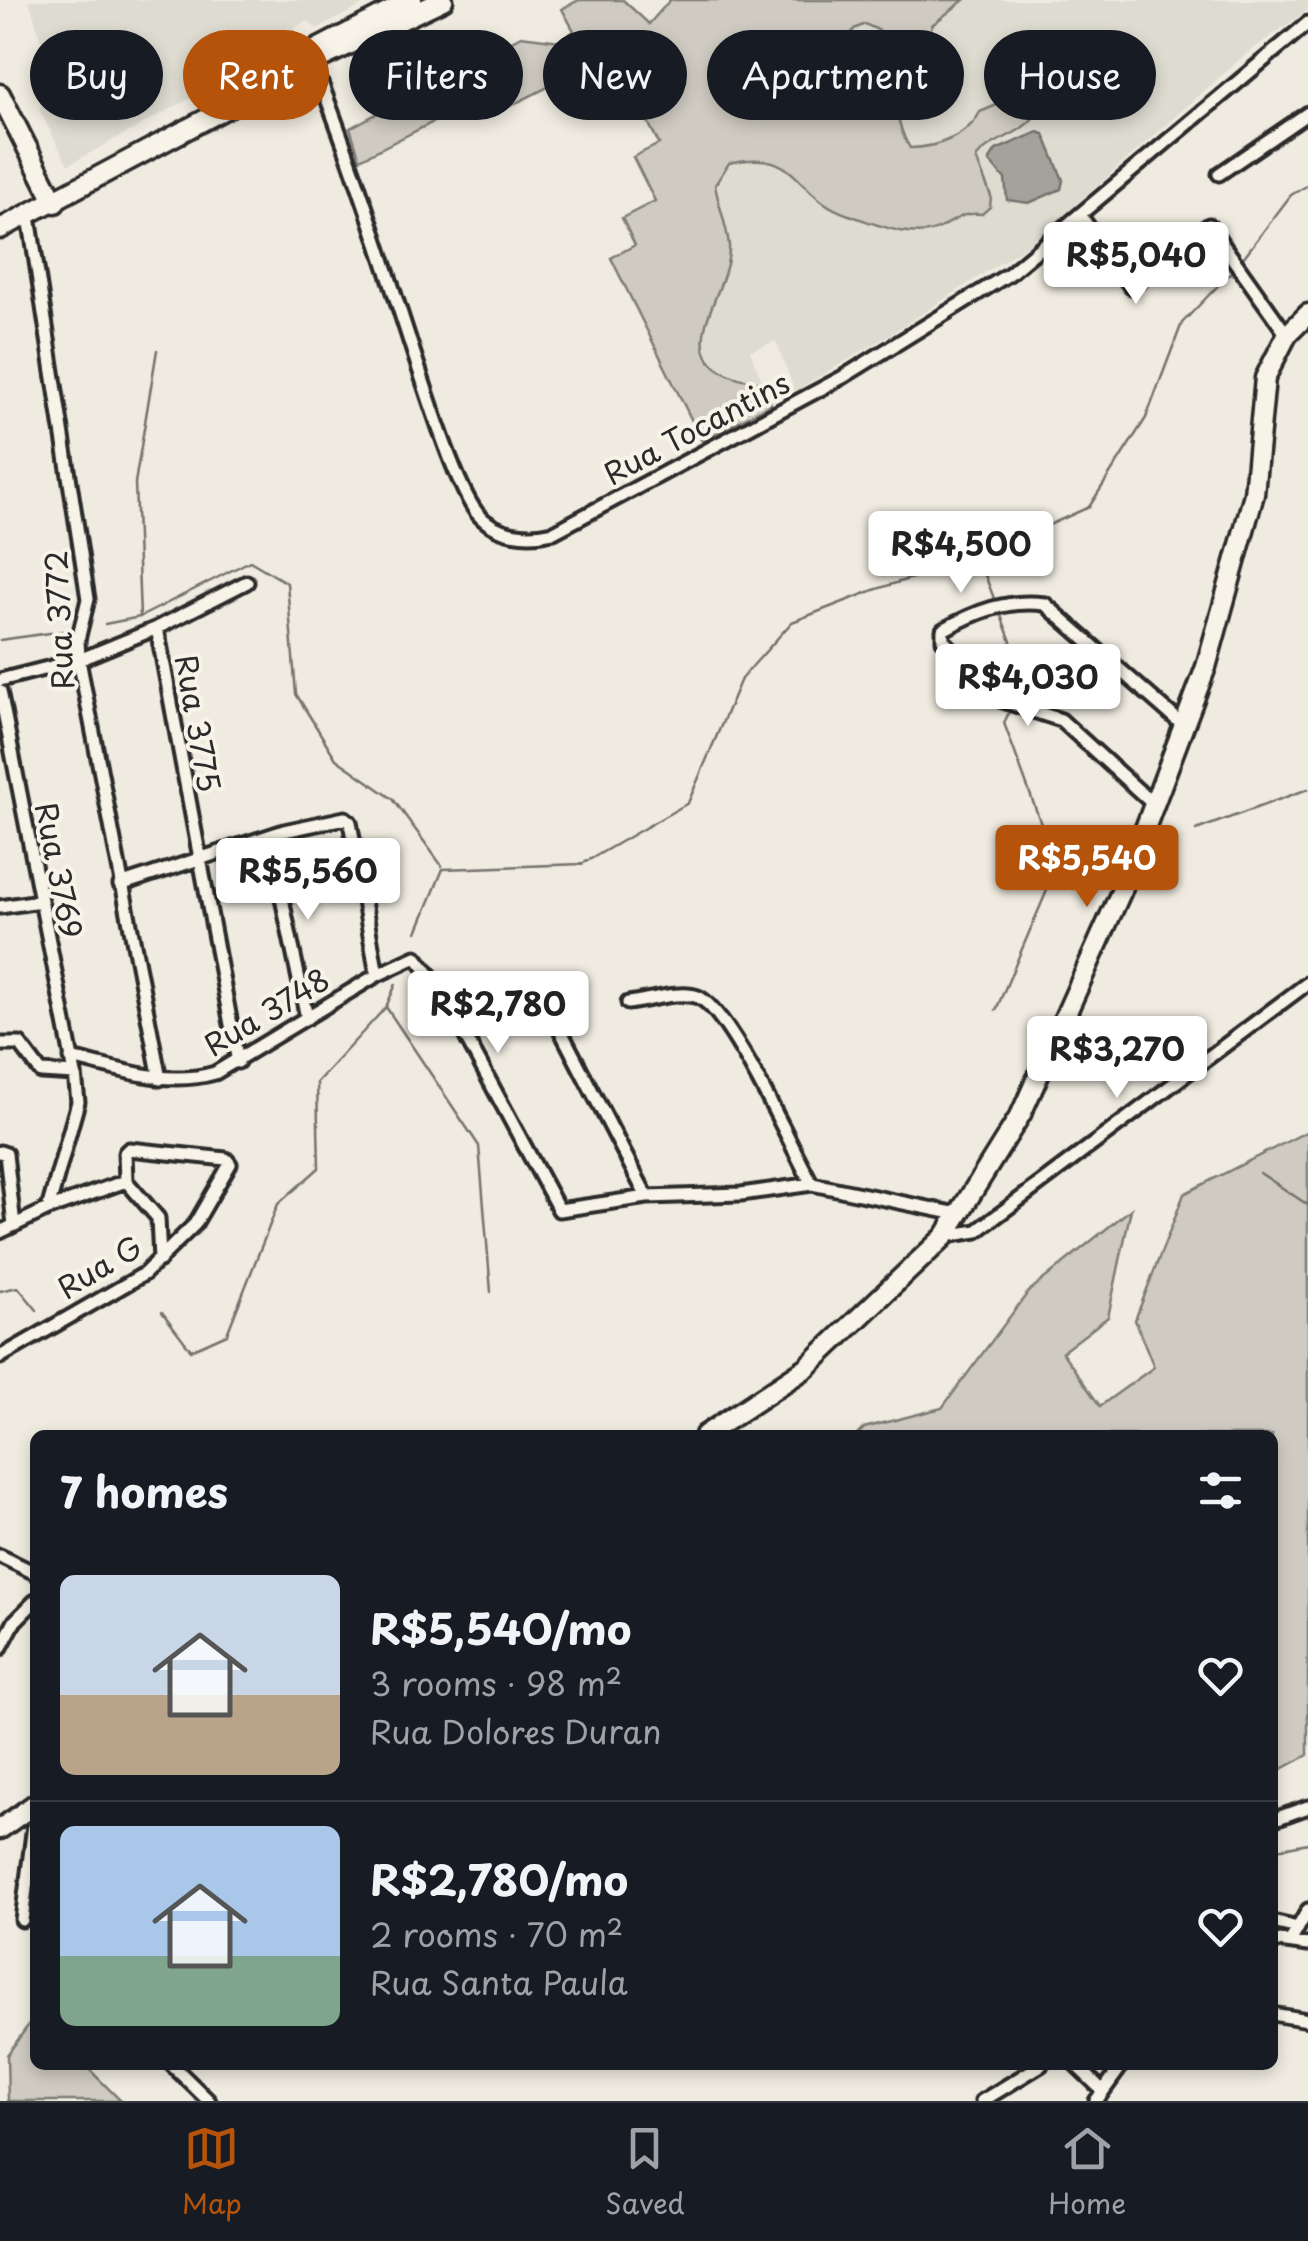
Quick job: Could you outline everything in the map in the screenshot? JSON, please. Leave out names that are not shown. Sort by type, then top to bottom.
[{"type":"street","points":[[0,229],[29,216],[52,198],[304,53],[412,0]]},
{"type":"street","points":[[329,55],[443,0]]},
{"type":"street","name":"Rua Tocantins","points":[[329,103],[432,407],[470,498],[478,514],[519,535],[554,532],[842,376],[1009,274],[1196,112],[1308,23]]},
{"type":"street","points":[[0,94],[52,198]]},
{"type":"street","points":[[1218,174],[1308,114]]},
{"type":"street","points":[[0,216],[52,198],[202,120]]},
{"type":"street","name":"Rua 3772","points":[[29,216],[88,599],[78,640],[79,660],[160,1078]]},
{"type":"street","points":[[1080,216],[1131,286],[1209,224],[1287,335]]},
{"type":"street","points":[[713,1430],[806,1368],[945,1236],[962,1215],[1024,1108],[1121,892],[1206,667],[1254,494],[1264,378],[1287,335],[1308,314]]},
{"type":"street","points":[[0,680],[79,660],[157,628],[247,582]]},
{"type":"street","points":[[1153,804],[1061,720],[1000,700],[942,640],[943,630],[972,614],[1005,604],[1045,604],[1183,725]]},
{"type":"street","name":"Rua 3775","points":[[157,628],[238,1062]]},
{"type":"street","name":"Rua 3769","points":[[0,691],[71,1058]]},
{"type":"street","points":[[120,885],[269,836],[348,820],[377,975]]},
{"type":"street","points":[[269,836],[307,1018]]},
{"type":"street","points":[[0,908],[40,900]]},
{"type":"street","name":"Rua 3748","points":[[71,1058],[188,1081],[238,1062],[409,958],[422,960],[559,1210],[647,1197]]},
{"type":"street","points":[[945,1236],[977,1232],[1308,984]]},
{"type":"street","points":[[628,1003],[692,996],[708,1004],[769,1094],[812,1184]]},
{"type":"street","points":[[554,1018],[647,1197],[741,1194],[812,1184],[962,1215]]},
{"type":"street","points":[[0,1044],[20,1044],[41,1072],[75,1074]]},
{"type":"street","points":[[48,1208],[78,1102],[71,1058]]},
{"type":"street","name":"Rua G","points":[[0,1357],[144,1274],[204,1212],[226,1175],[228,1160],[129,1149],[126,1182]]},
{"type":"street","points":[[0,1152],[6,1154],[14,1225]]},
{"type":"street","points":[[0,1232],[48,1208],[126,1182],[158,1218],[160,1260]]},
{"type":"street","points":[[0,1556],[30,1571]]},
{"type":"street","points":[[0,1648],[14,1621],[30,1606]]},
{"type":"street","points":[[1278,1818],[1308,1807]]},
{"type":"street","points":[[0,1829],[30,1808]]},
{"type":"street","points":[[22,1920],[30,1857]]},
{"type":"street","points":[[1290,1942],[1308,1910]]},
{"type":"street","points":[[1278,1923],[1298,1928]]},
{"type":"street","points":[[1278,1941],[1308,1946]]},
{"type":"street","points":[[1278,2015],[1308,2020]]},
{"type":"street","points":[[177,2070],[209,2101]]},
{"type":"street","points":[[982,2101],[1033,2070]]},
{"type":"street","points":[[1080,2070],[1100,2096],[1118,2070]]},
{"type":"shaded area","points":[[29,0],[372,0],[317,29],[307,21],[295,30],[183,30],[183,102],[163,113],[163,30],[38,30]]},
{"type":"shaded area","points":[[579,0],[623,0],[649,24],[670,0],[1308,0],[1308,10],[1246,54],[1038,238],[891,334],[795,391],[776,341],[750,351],[771,404],[702,441],[611,258],[635,245],[622,218],[655,201],[633,157],[659,144],[647,120],[687,120],[687,30],[573,30],[562,9]]},
{"type":"shaded area","points":[[579,0],[623,0],[649,24],[670,0],[964,0],[931,30],[878,30],[865,24],[853,30],[707,30],[707,120],[899,120],[910,148],[950,139],[968,128],[984,110],[984,120],[1030,120],[976,158],[991,196],[990,207],[982,214],[965,215],[930,232],[894,230],[849,215],[830,206],[784,167],[771,162],[729,163],[715,185],[728,238],[727,265],[705,328],[704,346],[711,362],[730,375],[763,383],[771,404],[702,441],[611,258],[635,245],[622,218],[655,201],[633,157],[659,144],[647,120],[687,120],[687,30],[573,30],[562,9]]},
{"type":"shaded area","points":[[523,36],[543,39],[543,90],[523,100]]},
{"type":"shaded area","points":[[523,36],[543,39],[543,90],[523,100]]},
{"type":"shaded area","points":[[45,120],[150,120],[68,165]]},
{"type":"shaded area","points":[[365,120],[437,120],[360,159],[350,128]]},
{"type":"shaded area","points":[[365,120],[437,120],[360,159],[350,128]]},
{"type":"shaded area","points":[[1038,132],[1044,134],[1063,180],[1061,189],[1029,203],[1007,200],[1005,179],[989,161],[996,150]]},
{"type":"shaded area","points":[[1308,1131],[1308,1755],[1278,1771],[1278,1430],[862,1430],[942,1408],[1029,1291],[1131,1209],[1108,1317],[1062,1352],[1100,1406],[1154,1367],[1135,1320],[1184,1194]]},
{"type":"shaded area","points":[[30,2023],[30,2070],[90,2070],[121,2101],[8,2101],[7,2055]]},
{"type":"waterway","points":[[1240,262],[1291,195],[1308,185]]},
{"type":"waterway","points":[[417,932],[443,869],[582,864],[688,803],[741,679],[792,622],[874,590],[978,557],[1089,507],[1146,418],[1182,323],[1235,268]]},
{"type":"waterway","points":[[140,617],[135,483],[157,350]]},
{"type":"waterway","points":[[978,557],[995,601]]},
{"type":"waterway","points":[[105,624],[140,617],[250,561],[287,583],[296,694],[336,759],[393,799],[442,866]]},
{"type":"waterway","points":[[1000,613],[1025,678],[1016,698]]},
{"type":"waterway","points":[[0,640],[64,631]]},
{"type":"waterway","points":[[996,1010],[1057,867],[1004,723],[1010,710]]},
{"type":"waterway","points":[[1196,830],[1308,789]]},
{"type":"waterway","points":[[162,1312],[191,1350],[227,1334],[278,1204],[319,1168],[317,1082],[386,1007],[396,984]]},
{"type":"waterway","points":[[386,1007],[479,1146],[491,1292]]},
{"type":"waterway","points":[[1260,1173],[1308,1205]]},
{"type":"waterway","points":[[0,1291],[18,1287],[37,1310]]},
{"type":"waterway","points":[[1278,1849],[1308,1843]]}]
